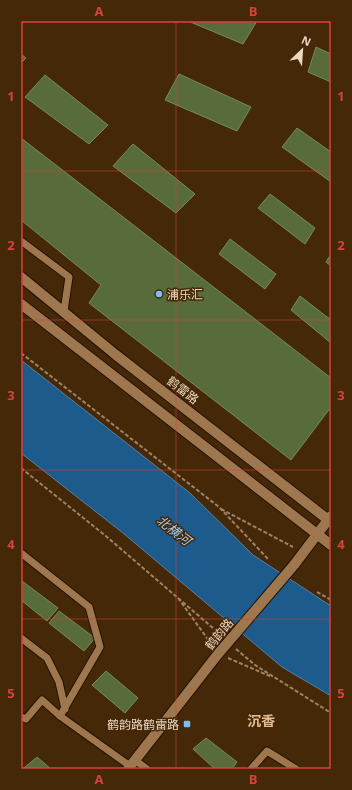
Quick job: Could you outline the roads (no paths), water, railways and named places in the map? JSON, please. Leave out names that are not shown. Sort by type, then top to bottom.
[{"type":"street","name":"鹤雷路","points":[[21,277],[116,355],[330,519]]},
{"type":"street","points":[[21,304],[331,544]]},
{"type":"street","name":"鹤韵路","points":[[131,765],[218,654],[294,565],[330,519]]},
{"type":"lane","points":[[21,240],[69,277],[64,312]]},
{"type":"lane","points":[[21,553],[89,607],[100,647],[60,716]]},
{"type":"lane","points":[[21,638],[48,658],[59,682],[65,709]]},
{"type":"lane","points":[[21,717],[26,719],[42,700],[60,716],[131,765],[147,769]]},
{"type":"lane","points":[[251,769],[267,751],[296,769]]},
{"type":"water","name":"北横河","points":[[21,360],[190,493],[253,555],[331,606],[331,696],[282,667],[123,533],[21,453]]},
{"type":"place","name":"浦乐汇","points":[[159,294]]},
{"type":"place","name":"鹤韵路鹤雷路","points":[[187,724]]},
{"type":"district","name":"沉香","points":[[261,720]]}]
